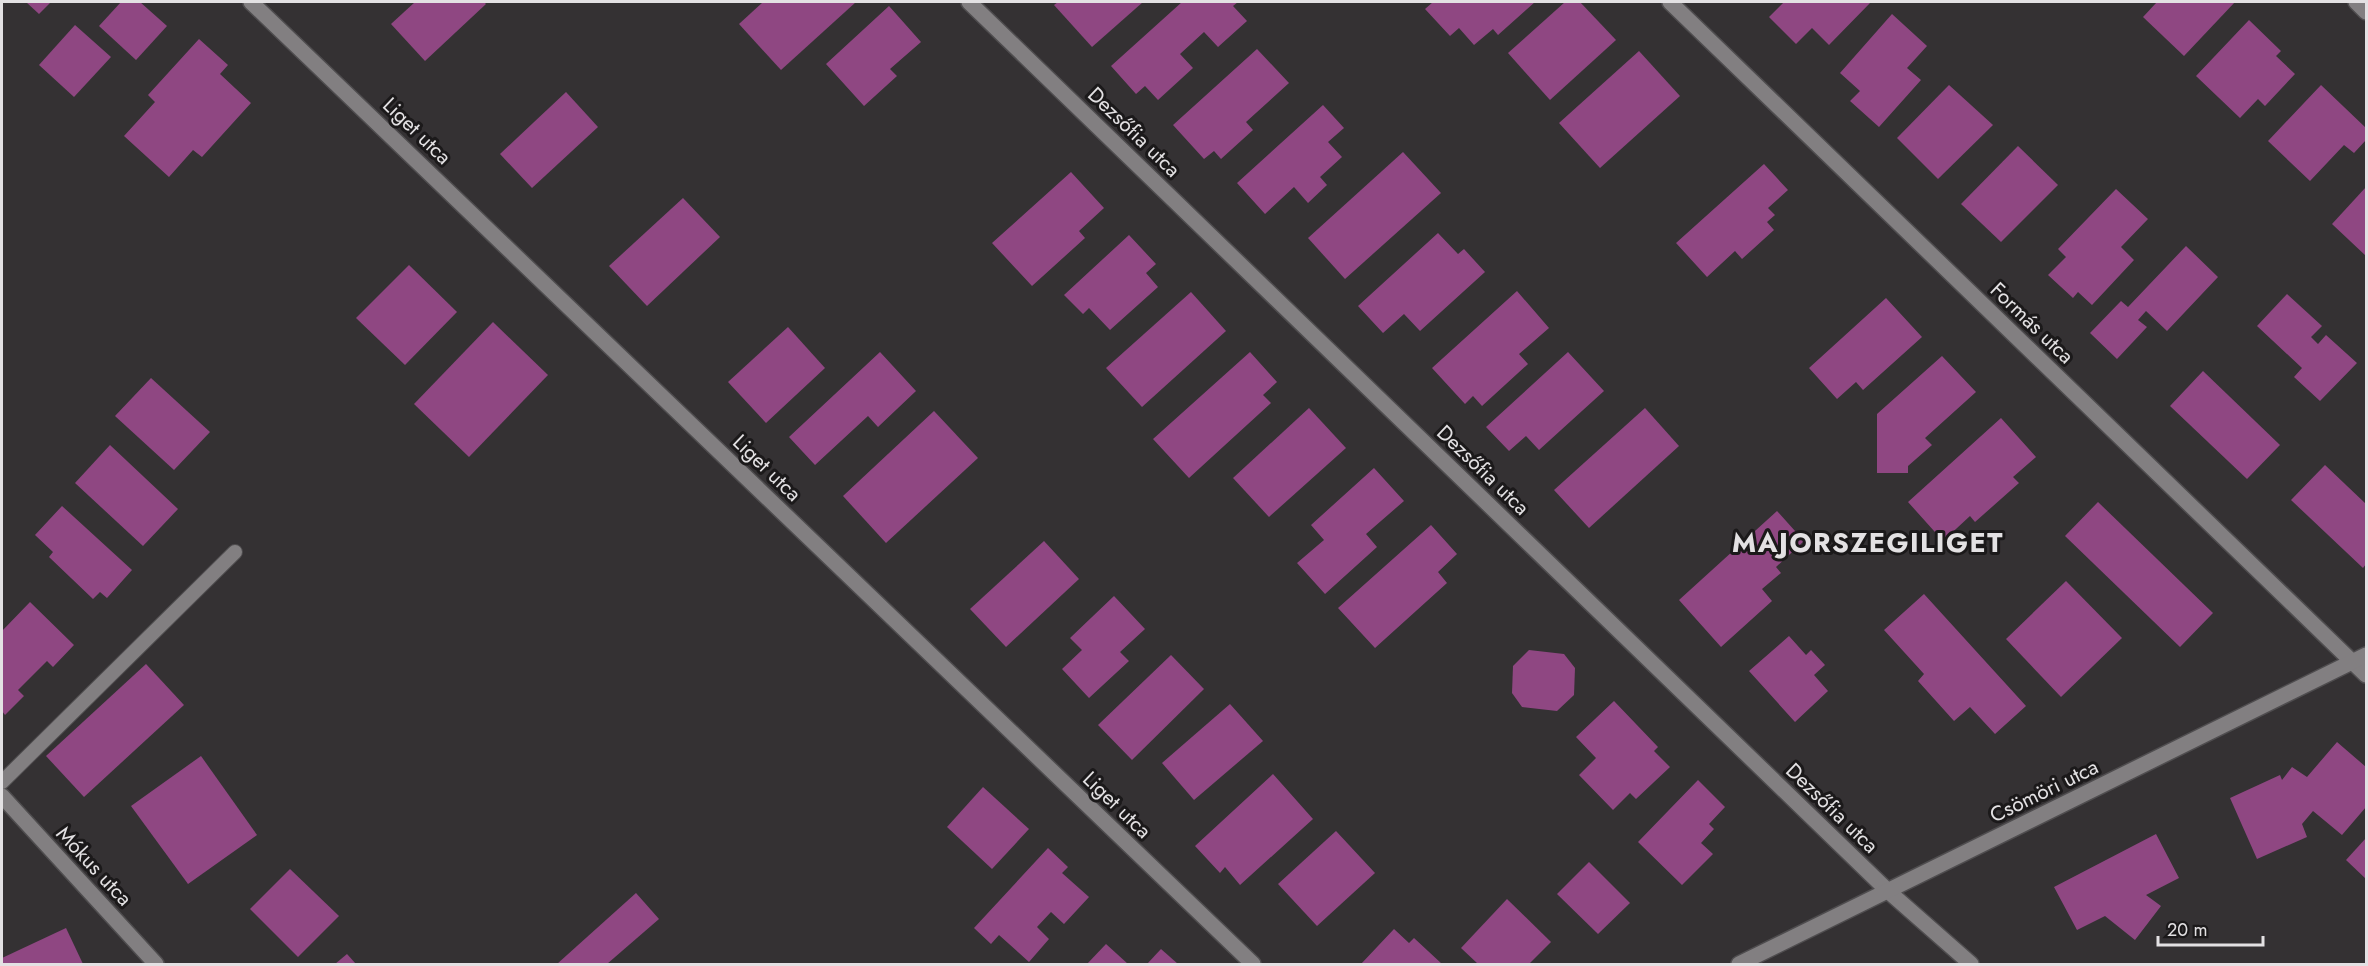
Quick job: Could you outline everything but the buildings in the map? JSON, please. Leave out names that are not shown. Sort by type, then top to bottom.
[{"type":"street","name":"Liget utca","points":[[251,2],[1253,964]]},
{"type":"street","name":"Dezsőfia utca","points":[[969,2],[1888,891],[1971,964]]},
{"type":"street","name":"Formás utca","points":[[1670,2],[2360,659],[2367,675]]},
{"type":"street","points":[[2356,2],[2367,12]]},
{"type":"street","name":"Csömöri utca","points":[[1739,964],[2360,659]]},
{"type":"street","name":"Mókus utca","points":[[2,796],[156,964]]},
{"type":"lane","points":[[2,782],[235,552]]},
{"type":"district","name":"MAJORSZEGILIGET","points":[[1868,543]]}]
